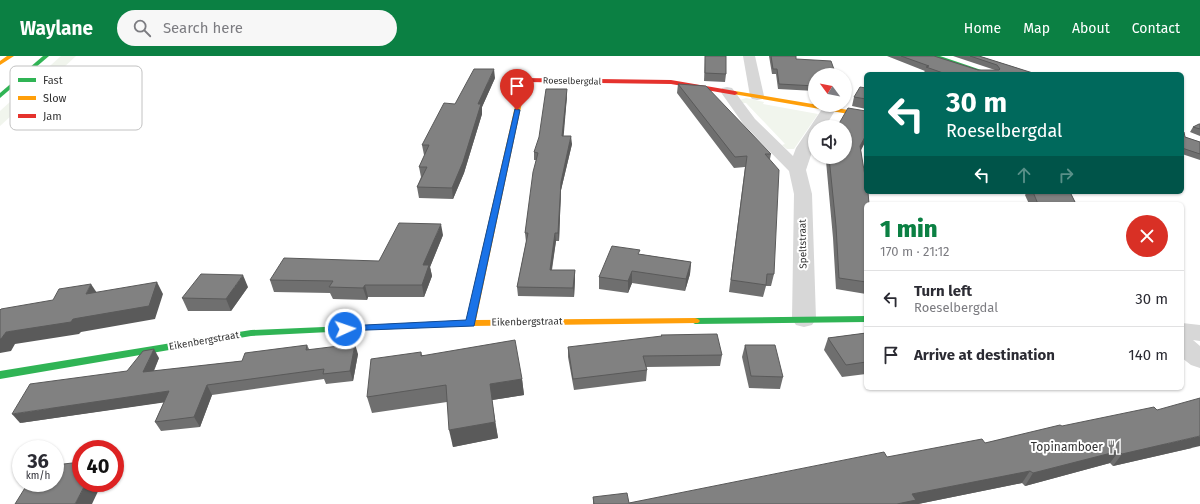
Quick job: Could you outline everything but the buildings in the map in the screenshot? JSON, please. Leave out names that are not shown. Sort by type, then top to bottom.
[{"type":"main road","points":[[0,63],[11,56]]},
{"type":"main road","points":[[34,66],[46,56]]},
{"type":"main road","points":[[935,56],[984,72]]},
{"type":"main road","name":"Roeselbergdal","points":[[470,323],[524,80],[671,82],[808,105]]},
{"type":"main road","points":[[0,96],[10,87]]},
{"type":"main road","name":"Roeselbergdal","points":[[848,112],[864,115]]},
{"type":"main road","name":"Eikenbergstraat","points":[[1,376],[251,333],[470,323],[804,318],[864,319]]},
{"type":"street","points":[[749,56],[757,96]]},
{"type":"street","name":"Speltstraat","points":[[727,91],[732,101],[742,113],[797,170],[803,194],[804,318]]},
{"type":"street","points":[[797,170],[804,148],[808,141]]},
{"type":"street","points":[[1184,331],[1200,332]]},
{"type":"street","points":[[1184,347],[1200,359]]},
{"type":"shaded area","points":[[61,56],[76,56],[65,66],[50,66]]},
{"type":"shaded area","points":[[746,98],[764,102],[763,104],[818,114],[814,120],[808,120],[808,129],[794,149],[787,149],[782,145],[785,144],[746,103],[742,103],[740,100]]},
{"type":"shaded area","points":[[10,102],[10,117],[0,126],[0,111]]},
{"type":"traffic: fast","points":[[34,66],[46,56]]},
{"type":"traffic: fast","points":[[935,56],[984,72]]},
{"type":"traffic: fast","points":[[0,96],[10,87]]},
{"type":"traffic: fast","points":[[695,321],[864,319]]},
{"type":"traffic: fast","points":[[0,375],[251,333],[347,329]]},
{"type":"traffic: slow","points":[[0,63],[11,56]]},
{"type":"traffic: slow","points":[[470,323],[521,93]]},
{"type":"traffic: slow","points":[[735,93],[864,115]]},
{"type":"traffic: slow","points":[[347,329],[470,323],[695,321]]},
{"type":"traffic: jam","points":[[521,93],[524,80],[671,82],[735,93]]},
{"type":"place","name":"Topinamboer","points":[[1114,447]]},
{"type":"route","points":[[345,329],[470,323],[517,110]]}]
